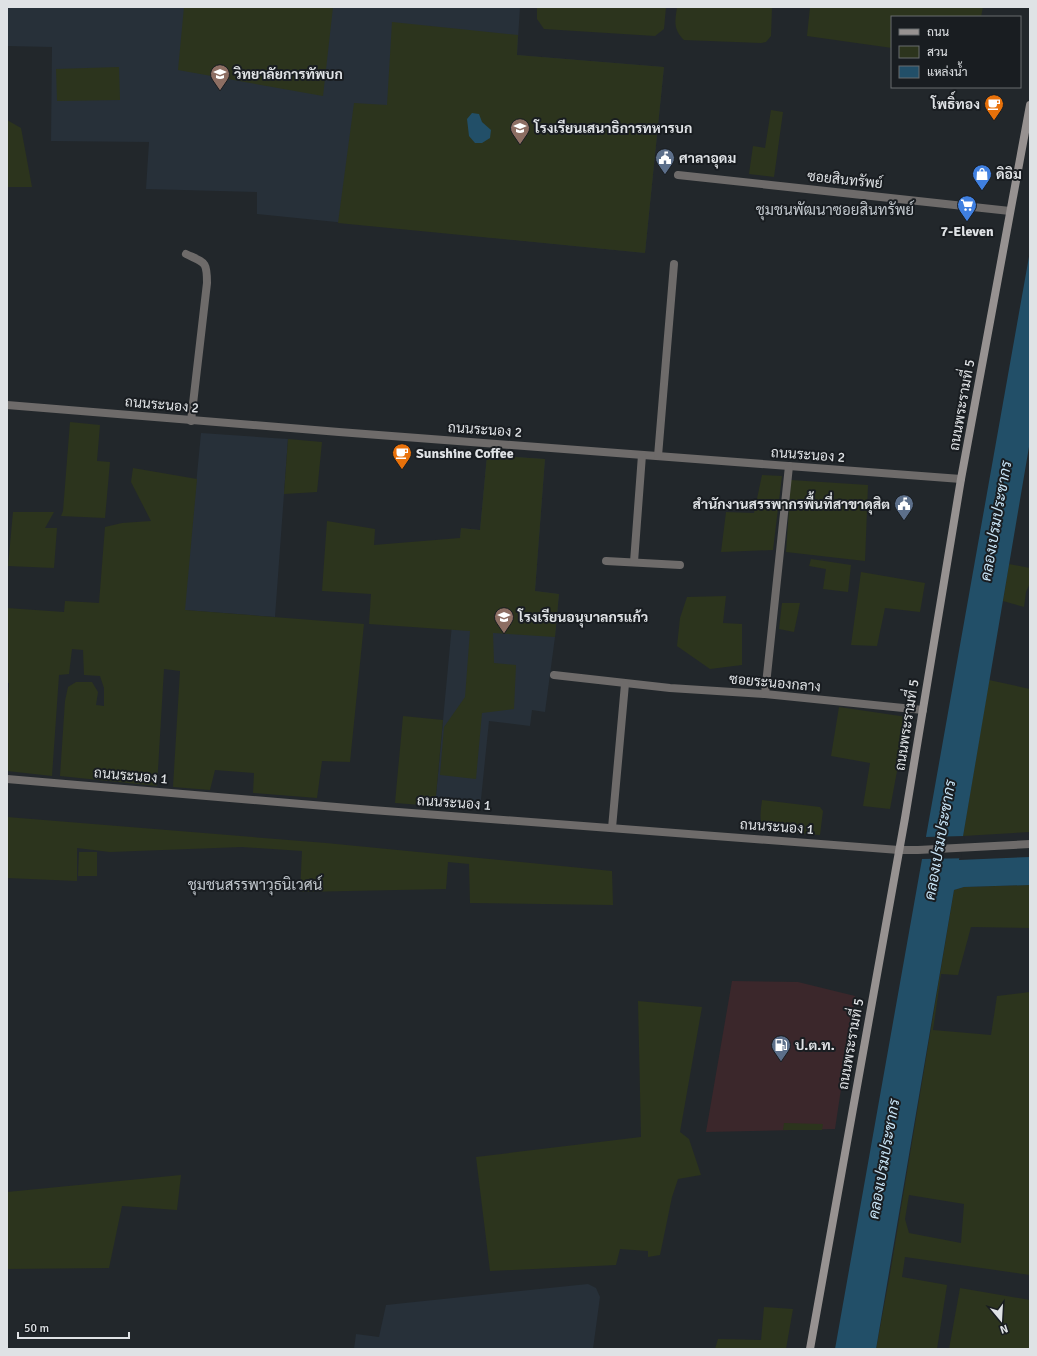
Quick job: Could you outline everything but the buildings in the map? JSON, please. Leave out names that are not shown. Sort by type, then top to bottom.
[{"type":"main road","name":"ถนนพระรามที่ 5","points":[[810,1349],[899,850],[961,479],[1030,105]]},
{"type":"street","name":"ซอยสินทรัพย์","points":[[678,175],[1010,211]]},
{"type":"street","points":[[186,254],[205,264],[207,268],[207,283],[192,421]]},
{"type":"street","points":[[658,456],[674,264]]},
{"type":"street","name":"ถนนระนอง 2","points":[[7,405],[192,421],[961,479]]},
{"type":"street","points":[[634,562],[642,455]]},
{"type":"street","points":[[765,694],[789,466]]},
{"type":"street","points":[[606,560],[680,565]]},
{"type":"street","name":"ซอยระนองกลาง","points":[[554,675],[625,684],[765,694],[923,710]]},
{"type":"street","points":[[612,828],[625,684]]},
{"type":"street","name":"ถนนระนอง 1","points":[[7,779],[372,810],[899,850],[1030,844]]},
{"type":"shaded area","points":[[7,7],[520,7],[517,55],[664,67],[645,253],[257,214],[257,192],[146,189],[149,142],[51,141],[52,47],[7,46]]},
{"type":"shaded area","points":[[201,433],[288,439],[275,617],[184,610]]},
{"type":"shaded area","name":"โรงเรียนอนุบาลกรแก้ว","points":[[487,455],[545,459],[535,591],[559,594],[545,712],[532,710],[530,726],[489,721],[480,809],[435,806],[461,528],[480,530]]},
{"type":"shaded area","name":"ป.ต.ท.","points":[[732,981],[798,982],[855,996],[835,1129],[706,1132]]},
{"type":"shaded area","points":[[588,1284],[596,1288],[600,1297],[593,1349],[354,1349],[356,1334],[379,1337],[386,1305]]},
{"type":"green space","points":[[184,7],[333,7],[323,96],[178,70]]},
{"type":"green space","points":[[537,7],[666,7],[664,29],[655,36],[544,29],[537,19]]},
{"type":"green space","points":[[677,7],[772,7],[771,36],[766,42],[761,43],[684,40],[676,29]]},
{"type":"green space","points":[[810,7],[983,7],[981,16],[891,16],[891,48],[807,36]]},
{"type":"green space","name":"โรงเรียนเสนาธิการทหารบก","points":[[392,22],[518,35],[517,55],[664,67],[645,253],[338,223],[354,103],[387,105]]},
{"type":"green space","points":[[119,67],[120,100],[57,101],[56,69]]},
{"type":"green space","points":[[771,110],[783,112],[774,177],[749,174],[753,146],[765,148]]},
{"type":"green space","points":[[7,120],[21,128],[32,187],[7,187]]},
{"type":"green space","points":[[70,422],[100,425],[97,461],[110,462],[105,518],[61,516],[63,511]]},
{"type":"green space","points":[[288,439],[322,442],[317,492],[284,494]]},
{"type":"green space","name":"โรงเรียนอนุบาลกรแก้ว","points":[[487,455],[545,459],[535,591],[559,594],[555,637],[493,633],[494,663],[516,665],[514,709],[482,713],[476,779],[440,775],[444,727],[465,697],[470,631],[369,624],[371,594],[322,591],[327,521],[375,529],[374,545],[460,538],[461,528],[480,530]]},
{"type":"green space","points":[[133,468],[197,479],[185,610],[364,624],[350,762],[322,761],[317,798],[253,793],[254,773],[215,770],[210,790],[173,787],[180,671],[164,669],[157,786],[60,776],[65,701],[68,687],[76,682],[92,682],[98,692],[96,705],[104,706],[104,688],[100,676],[84,675],[83,650],[72,649],[69,674],[59,675],[52,776],[7,771],[7,712],[9,683],[7,683],[7,608],[64,612],[65,601],[99,603],[105,527],[122,523],[151,521],[131,482]]},
{"type":"green space","points":[[762,475],[782,476],[773,550],[721,552],[726,512],[754,513]]},
{"type":"green space","points":[[791,480],[868,485],[865,561],[786,552]]},
{"type":"green space","points":[[13,512],[54,512],[45,528],[57,528],[54,568],[8,566]]},
{"type":"green space","points":[[811,559],[851,565],[848,592],[823,589],[826,569],[809,566]]},
{"type":"green space","points":[[1009,564],[1030,568],[1030,583],[1026,592],[1024,607],[1003,601]]},
{"type":"green space","points":[[861,572],[925,583],[920,612],[885,608],[877,646],[851,645]]},
{"type":"green space","points":[[726,596],[723,623],[742,624],[742,665],[710,669],[677,646],[680,618],[687,597]]},
{"type":"green space","points":[[782,603],[800,603],[794,632],[779,629]]},
{"type":"green space","points":[[989,680],[1030,689],[1030,832],[963,836]]},
{"type":"green space","points":[[839,707],[907,717],[890,809],[863,806],[870,763],[831,756]]},
{"type":"green space","points":[[403,716],[443,720],[435,806],[395,803]]},
{"type":"green space","points":[[762,800],[820,807],[823,811],[820,835],[765,831],[761,824]]},
{"type":"green space","points":[[7,817],[326,843],[612,871],[613,905],[470,903],[469,864],[448,862],[446,889],[300,892],[302,851],[242,847],[110,852],[77,848],[77,881],[7,878]]},
{"type":"green space","points":[[79,852],[97,852],[97,876],[78,876]]},
{"type":"green space","points":[[1030,885],[1030,928],[971,927],[958,975],[941,974],[933,1030],[991,1035],[997,996],[1030,992],[1030,1275],[905,1257],[902,1277],[947,1285],[937,1349],[876,1349],[890,1274],[954,890],[964,887]],"holes":[[[909,1195],[964,1204],[961,1243],[909,1233],[905,1219]]]},
{"type":"green space","points":[[638,1001],[702,1007],[680,1132],[689,1139],[701,1175],[678,1179],[672,1197],[660,1255],[648,1257],[648,1251],[620,1249],[616,1265],[490,1271],[476,1157],[641,1137]]},
{"type":"green space","points":[[784,1123],[823,1124],[822,1130],[783,1130]]},
{"type":"green space","points":[[181,1175],[177,1210],[122,1206],[109,1268],[7,1269],[7,1192]]},
{"type":"green space","points":[[960,1288],[1030,1300],[1030,1349],[949,1349]]},
{"type":"green space","points":[[764,1307],[793,1309],[786,1349],[715,1349],[718,1339],[761,1340]]},
{"type":"water","points":[[472,113],[479,114],[482,122],[491,130],[490,138],[482,143],[475,143],[469,136],[467,119]]},
{"type":"water","name":"คลองเปรมประชากร","points":[[1030,251],[1030,441],[959,860],[1030,857],[1030,885],[964,887],[954,890],[876,1349],[835,1349]]},
{"type":"pier","points":[[965,836],[961,858],[977,858],[921,859],[924,837]]},
{"type":"place","name":"วิทยาลัยการทัพบก","points":[[220,91]]},
{"type":"place","name":"โพธิ์ทอง","points":[[994,121]]},
{"type":"place","name":"โรงเรียนเสนาธิการทหารบก","points":[[520,145]]},
{"type":"place","name":"ศาลาอุดม","points":[[665,175]]},
{"type":"place","name":"ดิอิม","points":[[982,191]]},
{"type":"place","name":"7-Eleven","points":[[967,222]]},
{"type":"place","name":"Sunshine Coffee","points":[[402,470]]},
{"type":"place","name":"สำนักงานสรรพากรพื้นที่สาขาดุสิต","points":[[904,521]]},
{"type":"place","name":"โรงเรียนอนุบาลกรแก้ว","points":[[504,634]]},
{"type":"place","name":"ป.ต.ท.","points":[[781,1062]]},
{"type":"district","name":"ชุมชนพัฒนาซอยสินทรัพย์","points":[[835,210]]},
{"type":"district","name":"ชุมชนสรรพาวุธนิเวศน์","points":[[255,885]]}]
